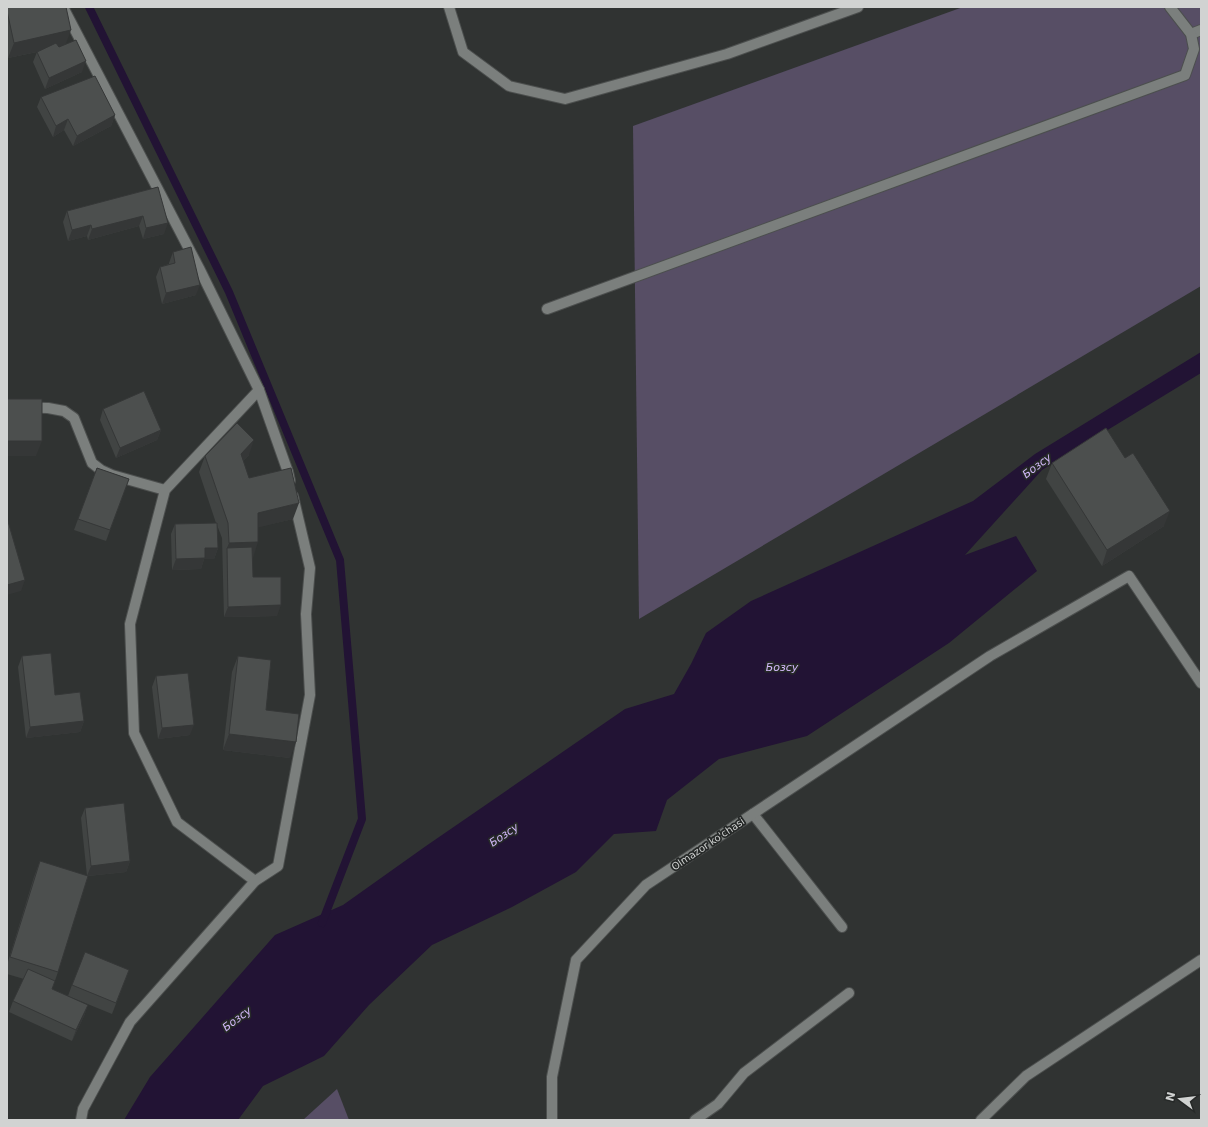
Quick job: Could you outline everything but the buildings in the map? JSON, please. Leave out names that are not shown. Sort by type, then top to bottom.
[{"type":"street","points":[[63,7],[199,268],[258,390],[288,472],[310,568],[306,614],[310,695],[278,866],[255,881],[130,1022],[83,1109],[81,1120]]},
{"type":"street","points":[[449,7],[463,52],[509,86],[565,99],[726,54],[858,7]]},
{"type":"street","points":[[547,310],[1185,74],[1194,49],[1196,32],[1170,7]]},
{"type":"street","points":[[255,881],[177,822],[134,733],[130,624],[165,490],[258,390]]},
{"type":"street","points":[[7,407],[48,408],[64,411],[74,418],[92,463],[101,470],[112,475],[165,490]]},
{"type":"street","name":"Olmazor ko'chasi","points":[[552,1120],[552,1077],[576,960],[646,885],[990,656],[1129,576],[1201,683]]},
{"type":"street","points":[[753,814],[842,927]]},
{"type":"street","points":[[981,1120],[1026,1076],[1201,960]]},
{"type":"street","points":[[695,1120],[718,1104],[744,1073],[849,993]]},
{"type":"shaded area","points":[[963,7],[1201,7],[1201,286],[639,619],[633,126]]},
{"type":"shaded area","points":[[337,1089],[349,1120],[303,1120]]},
{"type":"water","name":"Бозсу","points":[[1201,352],[1201,373],[1042,470],[965,555],[1016,536],[1037,571],[949,643],[807,736],[719,759],[667,800],[656,831],[614,834],[576,872],[512,907],[432,945],[369,1005],[324,1056],[263,1086],[238,1120],[124,1120],[150,1077],[275,935],[343,905],[625,709],[674,694],[706,633],[751,601],[973,501],[1035,454]]},
{"type":"waterway","points":[[89,7],[229,292],[340,560],[362,819],[322,923]]}]
